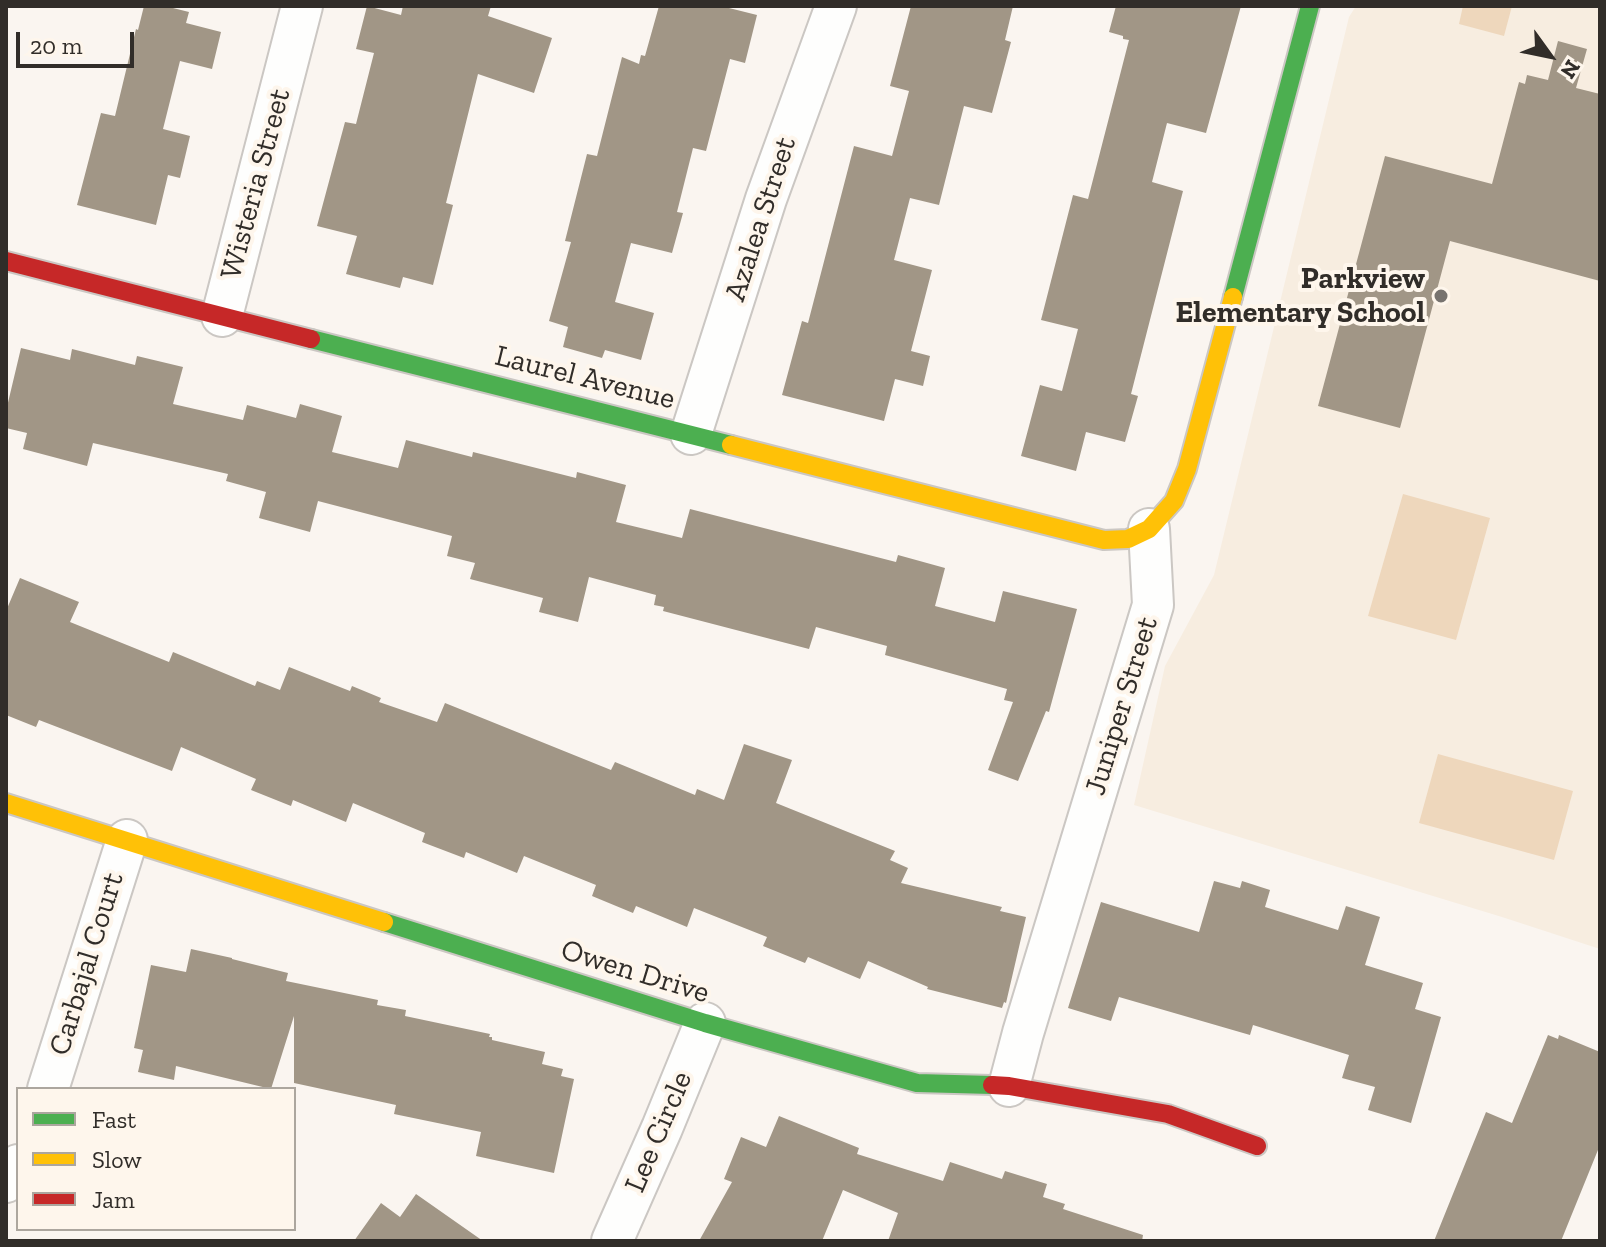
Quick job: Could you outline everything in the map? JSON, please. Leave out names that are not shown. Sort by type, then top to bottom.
[{"type":"street","name":"Wisteria Street","points":[[222,316],[302,6]]},
{"type":"street","name":"Azalea Street","points":[[691,434],[766,199],[836,6]]},
{"type":"street","points":[[1149,529],[1174,501],[1187,469],[1310,6]]},
{"type":"street","name":"Laurel Avenue","points":[[6,261],[1104,540],[1128,539],[1149,529]]},
{"type":"street","name":"Juniper Street","points":[[1009,1086],[1153,605],[1149,529]]},
{"type":"street","name":"Owen Drive","points":[[6,803],[705,1023],[917,1083],[1009,1086],[1168,1114],[1257,1146]]},
{"type":"street","name":"Carbajal Court","points":[[49,1087],[127,840]]},
{"type":"street","name":"Lee Circle","points":[[612,1241],[705,1023]]},
{"type":"shaded area","name":"Parkview Elementary School","points":[[1356,6],[1600,6],[1600,949],[1134,805],[1165,666],[1214,575],[1349,17]]},
{"type":"shaded area","points":[[1463,6],[1512,6],[1504,36],[1459,24]]},
{"type":"shaded area","points":[[1403,494],[1490,518],[1456,640],[1368,616]]},
{"type":"shaded area","points":[[1438,754],[1573,791],[1554,860],[1419,823]]},
{"type":"building","points":[[144,6],[165,6],[189,12],[186,23],[221,32],[212,69],[180,61],[163,129],[190,136],[180,178],[168,175],[156,225],[77,205],[101,113],[115,116]]},
{"type":"building","points":[[367,6],[401,15],[403,6],[491,6],[488,16],[552,38],[534,93],[478,74],[446,203],[453,205],[433,285],[403,277],[400,288],[346,274],[357,236],[317,226],[345,122],[356,124],[374,53],[356,49]]},
{"type":"building","points":[[659,6],[721,6],[757,15],[745,63],[730,59],[706,151],[693,148],[677,212],[683,213],[672,253],[631,243],[615,302],[654,313],[641,360],[605,350],[602,358],[563,347],[568,327],[549,321],[571,242],[565,241],[587,154],[597,156],[622,57],[639,64],[641,55],[645,56]]},
{"type":"building","points":[[911,6],[1013,6],[1005,40],[1011,42],[992,113],[964,106],[939,205],[910,198],[894,260],[932,270],[911,351],[930,356],[923,386],[895,379],[884,421],[782,395],[802,321],[808,323],[854,146],[892,156],[909,91],[890,86]]},
{"type":"building","points":[[1116,6],[1241,6],[1206,133],[1167,123],[1152,182],[1183,191],[1131,394],[1138,396],[1125,442],[1086,432],[1076,471],[1021,456],[1040,385],[1062,391],[1078,329],[1041,320],[1073,195],[1088,199],[1129,40],[1109,32]]},
{"type":"building","points":[[1558,41],[1587,49],[1576,88],[1600,94],[1600,281],[1450,241],[1400,428],[1318,406],[1385,156],[1492,184],[1519,82],[1525,84],[1527,75],[1548,80]]},
{"type":"building","points":[[21,348],[70,360],[72,349],[135,365],[137,356],[183,367],[173,404],[243,420],[247,405],[296,418],[300,404],[342,416],[332,452],[398,468],[406,440],[472,457],[473,452],[576,478],[577,472],[626,485],[616,522],[682,538],[690,509],[896,562],[898,555],[945,568],[935,606],[995,622],[1003,591],[1077,609],[1049,712],[1046,711],[1018,781],[988,770],[1013,702],[1004,700],[1007,689],[885,655],[887,646],[816,627],[809,649],[663,611],[664,607],[654,605],[656,595],[589,577],[578,622],[539,612],[543,598],[470,579],[475,563],[447,556],[452,536],[318,501],[310,532],[259,518],[266,492],[226,481],[228,474],[93,443],[87,466],[23,449],[27,433],[6,428],[6,411]]},
{"type":"building","points":[[20,578],[79,602],[70,622],[169,662],[173,652],[255,686],[257,681],[280,690],[289,667],[350,691],[352,686],[381,698],[379,702],[437,722],[445,703],[611,770],[615,762],[695,795],[697,789],[724,800],[744,744],[792,760],[776,803],[895,851],[890,860],[908,868],[901,883],[1002,907],[1000,911],[1026,917],[1006,1003],[1002,1008],[927,989],[868,961],[860,979],[808,957],[805,963],[763,946],[767,937],[694,908],[687,927],[636,906],[633,913],[592,896],[596,885],[524,856],[517,873],[466,852],[464,858],[422,842],[425,833],[353,803],[346,822],[293,800],[291,806],[251,790],[256,779],[181,747],[172,771],[39,720],[36,727],[6,715],[6,611]]},
{"type":"building","points":[[1214,881],[1240,888],[1242,881],[1270,890],[1265,907],[1338,930],[1346,906],[1380,917],[1365,965],[1423,983],[1415,1009],[1441,1017],[1411,1123],[1368,1110],[1375,1087],[1342,1078],[1349,1055],[1253,1025],[1250,1035],[1119,997],[1111,1021],[1068,1008],[1101,902],[1199,932]]},
{"type":"building","points":[[191,949],[232,958],[288,973],[286,981],[378,1000],[377,1005],[406,1010],[405,1016],[490,1034],[492,1040],[545,1052],[542,1064],[563,1069],[561,1076],[574,1079],[554,1173],[476,1156],[481,1132],[394,1114],[396,1105],[294,1083],[294,1016],[272,1087],[176,1066],[174,1080],[138,1072],[143,1050],[134,1048],[151,965],[186,972]]},
{"type":"building","points":[[1548,1035],[1558,1039],[1559,1035],[1600,1052],[1600,1145],[1561,1241],[1434,1241],[1486,1112],[1512,1123]]},
{"type":"building","points":[[779,1116],[859,1148],[857,1154],[943,1181],[950,1162],[1002,1179],[1005,1171],[1047,1184],[1043,1197],[1065,1204],[1063,1209],[1143,1235],[1142,1241],[888,1241],[898,1213],[843,1190],[822,1241],[699,1241],[732,1182],[724,1179],[741,1137],[766,1147]]},
{"type":"building","points":[[416,1194],[483,1241],[354,1241],[381,1203],[400,1217]]},
{"type":"traffic: fast","points":[[1233,297],[1310,6]]},
{"type":"traffic: fast","points":[[311,339],[731,445]]},
{"type":"traffic: fast","points":[[384,922],[705,1023],[917,1083],[992,1085]]},
{"type":"traffic: slow","points":[[731,445],[1104,540],[1128,539],[1149,529],[1174,501],[1187,469],[1233,297]]},
{"type":"traffic: slow","points":[[6,803],[384,922]]},
{"type":"traffic: jam","points":[[6,261],[311,339]]},
{"type":"traffic: jam","points":[[992,1085],[1168,1114],[1257,1146]]},
{"type":"place","name":"Parkview Elementary School","points":[[1441,296]]}]
